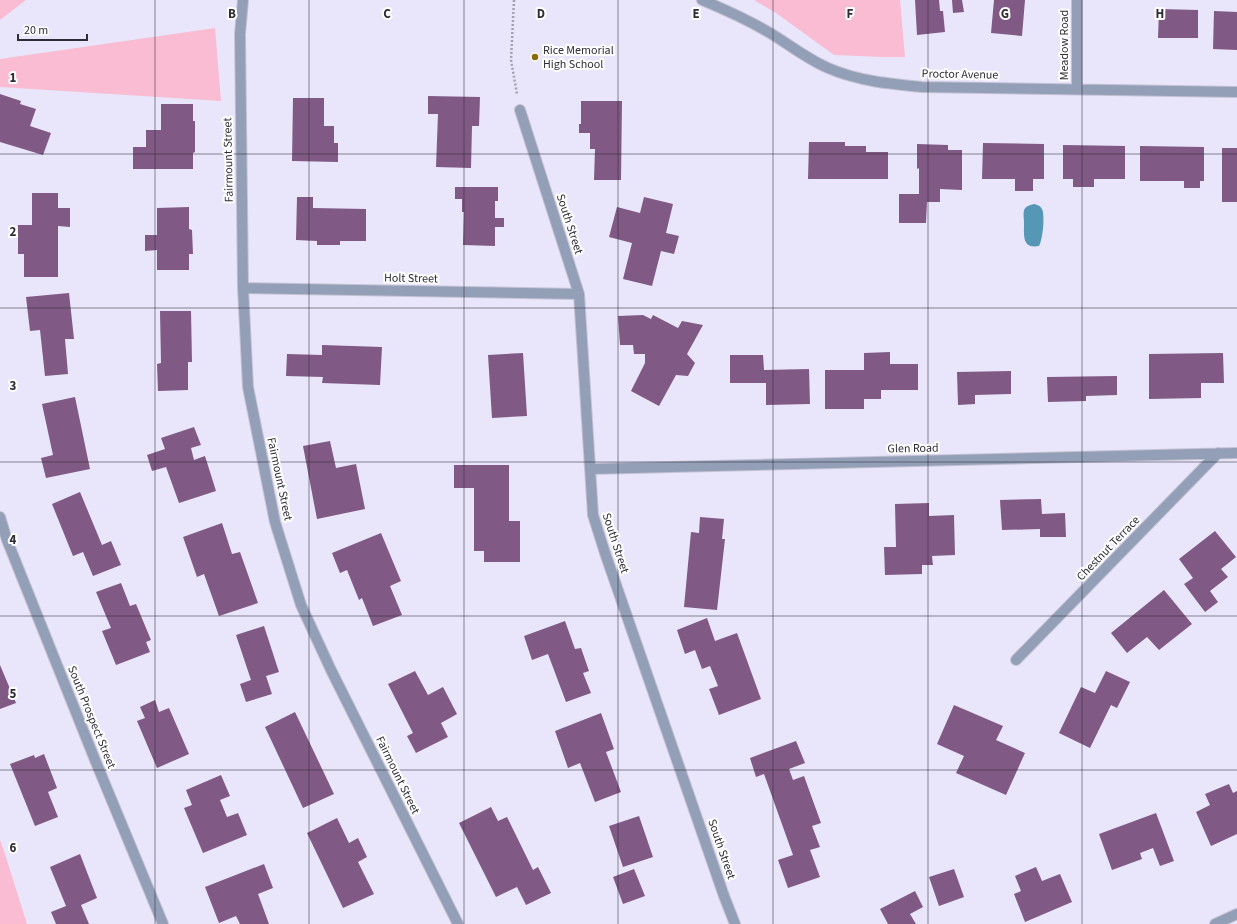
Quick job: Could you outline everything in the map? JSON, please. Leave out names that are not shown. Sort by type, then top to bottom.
[{"type":"street","name":"Fairmount Street","points":[[243,0],[240,34],[243,288],[248,387],[275,522],[301,606],[331,670],[458,924]]},
{"type":"street","name":"Proctor Avenue","points":[[702,0],[733,13],[772,34],[790,47],[827,68],[845,75],[865,80],[922,87],[1237,92]]},
{"type":"street","name":"Meadow Road","points":[[1076,89],[1077,0]]},
{"type":"street","name":"South Street","points":[[520,110],[579,294],[593,515],[724,896],[736,924]]},
{"type":"street","name":"Holt Street","points":[[243,288],[579,294]]},
{"type":"street","name":"Chestnut Terrace","points":[[1016,660],[1218,453]]},
{"type":"street","name":"Glen Road","points":[[590,469],[1237,453]]},
{"type":"street","name":"South Prospect Street","points":[[0,517],[7,540],[163,924]]},
{"type":"street","points":[[1215,924],[1237,914]]},
{"type":"path","points":[[514,0],[511,60],[520,110]]},
{"type":"shaded area","points":[[0,0],[26,0],[0,20]]},
{"type":"shaded area","points":[[754,0],[900,0],[905,57],[834,55],[776,13]]},
{"type":"shaded area","points":[[215,28],[221,101],[0,87],[0,59]]},
{"type":"shaded area","points":[[0,840],[4,851],[27,924],[0,924]]},
{"type":"water","points":[[1034,204],[1039,206],[1043,212],[1042,233],[1039,246],[1029,246],[1024,237],[1024,210],[1030,205]]},
{"type":"building","points":[[915,0],[939,0],[940,11],[943,11],[945,32],[917,35]]},
{"type":"building","points":[[952,0],[962,0],[964,12],[953,13]]},
{"type":"building","points":[[994,0],[1025,0],[1022,36],[991,33]]},
{"type":"building","points":[[1159,9],[1198,10],[1198,38],[1158,38]]},
{"type":"building","points":[[1214,11],[1237,12],[1237,50],[1213,49]]},
{"type":"building","points":[[0,94],[21,101],[20,104],[36,109],[30,126],[51,133],[43,155],[0,142]]},
{"type":"building","points":[[428,96],[480,97],[479,126],[472,126],[471,168],[436,167],[438,114],[428,114]]},
{"type":"building","points":[[293,98],[324,98],[324,126],[334,126],[334,143],[338,143],[338,162],[292,161]]},
{"type":"building","points":[[581,101],[622,101],[621,180],[594,180],[595,149],[590,149],[590,133],[579,133],[579,124],[581,124]]},
{"type":"building","points":[[161,104],[193,104],[193,121],[195,121],[195,152],[193,153],[193,169],[133,169],[133,147],[146,147],[146,130],[161,130]]},
{"type":"building","points":[[809,142],[845,142],[845,146],[866,146],[866,152],[888,152],[888,179],[808,179]]},
{"type":"building","points":[[983,143],[1044,144],[1044,179],[1033,179],[1033,191],[1015,191],[1015,179],[982,179]]},
{"type":"building","points":[[917,144],[948,145],[948,150],[962,150],[962,190],[940,189],[940,202],[927,202],[926,223],[899,223],[899,194],[919,194]]},
{"type":"building","points":[[1063,145],[1125,146],[1125,179],[1094,179],[1094,187],[1073,187],[1073,179],[1063,179]]},
{"type":"building","points":[[1140,146],[1204,147],[1204,181],[1200,181],[1200,188],[1184,188],[1184,181],[1140,181]]},
{"type":"building","points":[[1222,148],[1237,148],[1237,202],[1222,202]]},
{"type":"building","points":[[455,187],[498,187],[498,201],[495,201],[495,218],[504,218],[504,227],[495,227],[495,246],[463,245],[464,212],[462,212],[462,199],[455,199]]},
{"type":"building","points":[[32,193],[58,193],[58,208],[70,208],[70,227],[58,226],[58,277],[24,277],[24,254],[18,254],[18,225],[32,225]]},
{"type":"building","points":[[297,197],[313,197],[313,208],[366,209],[366,241],[340,241],[340,245],[317,245],[317,241],[296,240]]},
{"type":"building","points":[[644,197],[673,204],[666,233],[679,236],[674,254],[661,251],[652,286],[623,279],[632,243],[609,237],[617,207],[640,213]]},
{"type":"building","points":[[189,207],[189,229],[192,230],[193,254],[189,254],[189,270],[157,270],[157,250],[145,251],[145,235],[157,235],[157,208]]},
{"type":"building","points":[[69,293],[74,339],[65,339],[68,374],[45,376],[40,330],[30,331],[26,297]]},
{"type":"building","points":[[160,311],[191,311],[192,362],[188,362],[188,390],[158,391],[157,364],[161,363]]},
{"type":"building","points":[[643,315],[651,319],[653,315],[678,328],[682,321],[703,325],[687,354],[695,363],[688,376],[676,375],[659,406],[631,391],[645,363],[645,354],[634,354],[633,345],[620,345],[618,316]]},
{"type":"building","points":[[322,345],[382,347],[380,385],[322,383],[323,377],[286,376],[287,354],[322,355]]},
{"type":"building","points":[[890,352],[890,364],[918,364],[918,390],[881,390],[881,399],[864,399],[864,409],[825,409],[825,370],[864,370],[864,353]]},
{"type":"building","points":[[523,353],[527,416],[492,418],[488,355]]},
{"type":"building","points":[[1223,353],[1224,383],[1201,383],[1201,398],[1149,399],[1149,354]]},
{"type":"building","points":[[730,355],[763,355],[764,370],[809,369],[810,404],[766,405],[766,383],[730,383]]},
{"type":"building","points":[[1011,371],[1011,394],[975,395],[975,404],[958,405],[957,372]]},
{"type":"building","points":[[1117,376],[1117,395],[1086,396],[1086,401],[1048,402],[1047,377]]},
{"type":"building","points":[[75,397],[90,469],[46,478],[41,458],[53,455],[42,404]]},
{"type":"building","points":[[194,427],[201,445],[191,448],[194,460],[205,456],[216,491],[179,503],[166,467],[152,471],[147,455],[165,449],[161,438]]},
{"type":"building","points":[[330,441],[336,468],[356,464],[365,509],[317,519],[303,446]]},
{"type":"building","points":[[454,465],[509,465],[509,521],[520,521],[520,562],[484,562],[484,551],[474,551],[474,488],[454,488]]},
{"type":"building","points":[[80,492],[102,545],[111,541],[121,565],[93,576],[83,552],[73,556],[52,504]]},
{"type":"building","points":[[1041,499],[1042,514],[1065,513],[1066,537],[1040,537],[1040,529],[1002,530],[1000,500]]},
{"type":"building","points":[[929,503],[929,516],[954,515],[955,555],[932,556],[933,565],[922,565],[922,574],[885,575],[884,547],[896,547],[895,504]]},
{"type":"building","points":[[700,517],[724,519],[722,539],[725,539],[717,610],[684,607],[691,532],[699,533]]},
{"type":"building","points":[[222,523],[232,554],[240,552],[258,603],[219,616],[204,574],[197,577],[183,537]]},
{"type":"building","points":[[1215,531],[1236,557],[1221,569],[1228,577],[1210,591],[1218,602],[1205,612],[1184,584],[1193,578],[1179,559]]},
{"type":"building","points":[[381,533],[401,581],[390,586],[402,615],[373,626],[362,598],[359,600],[347,570],[340,573],[332,553]]},
{"type":"building","points":[[121,583],[130,606],[136,604],[151,640],[146,642],[150,652],[116,665],[102,631],[111,628],[96,592]]},
{"type":"building","points":[[1164,590],[1192,624],[1159,650],[1147,637],[1127,653],[1111,633]]},
{"type":"building","points":[[707,618],[715,641],[737,633],[761,699],[719,715],[709,689],[718,686],[710,666],[702,669],[695,650],[685,654],[677,630]]},
{"type":"building","points":[[565,621],[575,649],[581,648],[589,671],[583,673],[591,693],[566,702],[548,654],[532,660],[524,636]]},
{"type":"building","points":[[264,626],[279,672],[266,676],[272,694],[246,702],[240,684],[251,680],[236,635]]},
{"type":"building","points":[[0,665],[16,703],[0,709]]},
{"type":"building","points":[[415,671],[428,695],[443,687],[457,714],[441,723],[448,737],[416,753],[407,736],[413,733],[388,684]]},
{"type":"building","points":[[1106,671],[1130,682],[1117,708],[1111,705],[1090,748],[1059,733],[1081,687],[1095,693]]},
{"type":"building","points":[[155,700],[159,712],[169,708],[189,754],[157,768],[137,721],[145,718],[140,707]]},
{"type":"building","points":[[954,705],[1003,726],[996,740],[1025,753],[1006,795],[956,773],[964,756],[937,744]]},
{"type":"building","points":[[295,712],[334,794],[303,808],[265,727]]},
{"type":"building","points":[[601,713],[614,749],[606,752],[621,792],[595,802],[580,763],[568,768],[555,731]]},
{"type":"building","points":[[796,741],[805,763],[789,769],[793,780],[804,776],[821,823],[812,826],[820,847],[810,850],[820,877],[788,888],[778,860],[793,855],[764,774],[756,777],[750,758]]},
{"type":"building","points":[[44,754],[57,788],[48,792],[58,817],[35,826],[10,764],[34,755],[35,758]]},
{"type":"building","points":[[221,775],[230,796],[220,800],[227,817],[238,813],[247,835],[203,853],[184,808],[192,805],[186,790]]},
{"type":"building","points":[[1229,784],[1233,793],[1237,791],[1237,834],[1211,846],[1196,812],[1210,805],[1205,794]]},
{"type":"building","points":[[491,807],[498,821],[507,817],[533,870],[538,867],[551,893],[526,905],[517,887],[496,897],[459,823]]},
{"type":"building","points":[[1156,813],[1174,861],[1160,866],[1153,848],[1140,853],[1142,859],[1112,870],[1099,834]]},
{"type":"building","points":[[639,816],[653,857],[623,867],[609,826]]},
{"type":"building","points":[[337,818],[349,843],[358,838],[367,857],[358,862],[374,894],[343,908],[307,833]]},
{"type":"building","points":[[80,854],[97,898],[81,905],[89,924],[56,924],[51,912],[66,906],[50,867]]},
{"type":"building","points":[[264,864],[273,888],[258,894],[269,924],[240,924],[236,916],[219,923],[205,887]]},
{"type":"building","points":[[1036,867],[1042,881],[1060,874],[1072,902],[1025,922],[1014,894],[1021,891],[1015,876]]},
{"type":"building","points":[[634,869],[645,896],[623,904],[613,877]]},
{"type":"building","points":[[954,869],[964,897],[939,906],[929,877]]},
{"type":"building","points":[[915,891],[923,907],[910,914],[916,924],[888,924],[880,909]]},
{"type":"place","name":"Rice Memorial High School","points":[[535,57]]}]
